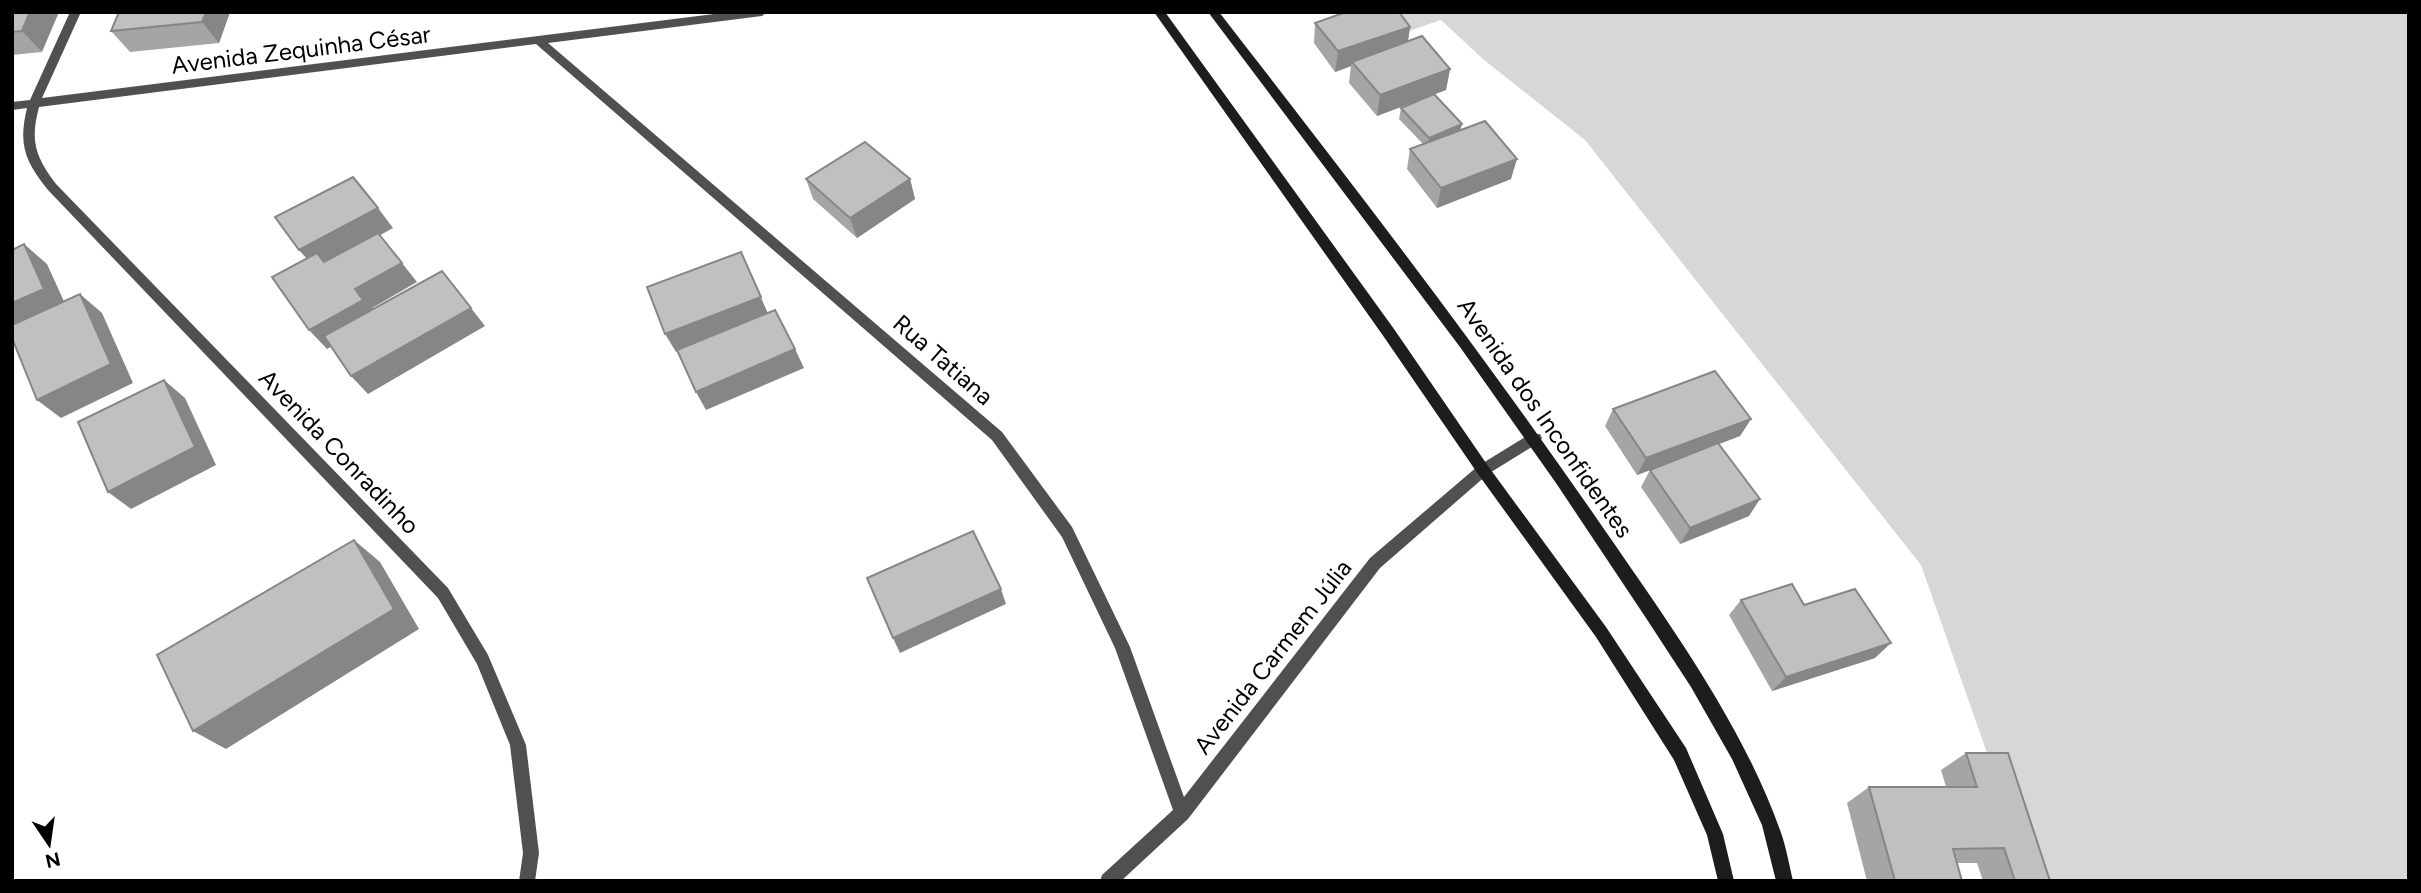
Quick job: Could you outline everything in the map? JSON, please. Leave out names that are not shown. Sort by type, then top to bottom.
[{"type":"street","name":"Avenida Conradinho","points":[[75,12],[35,104],[28,140],[35,165],[52,187],[443,593],[483,660],[518,745],[531,853],[527,881]]},
{"type":"street","name":"Avenida Zequinha César","points":[[12,106],[762,12]]},
{"type":"street","points":[[1159,12],[1601,632],[1680,754],[1716,834],[1726,881]]},
{"type":"street","name":"Avenida dos Inconfidentes","points":[[1213,12],[1447,316],[1535,438],[1663,631],[1731,741],[1770,825],[1786,881]]},
{"type":"street","name":"Rua Tatiana","points":[[540,41],[997,436],[1067,532],[1122,647],[1182,813]]},
{"type":"street","name":"Avenida Carmem Júlia","points":[[1108,881],[1182,813],[1375,563],[1483,470],[1535,438]]},
{"type":"shaded area","points":[[1359,12],[2409,12],[2409,881],[2032,881],[1921,565],[1585,140],[1483,59],[1441,20],[1385,39]]},
{"type":"building","points":[[12,12],[30,12],[22,31],[12,32]]},
{"type":"building","points":[[119,12],[206,12],[202,22],[111,31]]},
{"type":"building","points":[[1346,12],[1399,12],[1410,27],[1338,51],[1315,23]]},
{"type":"building","points":[[1422,36],[1450,69],[1380,95],[1352,62]]},
{"type":"building","points":[[1434,94],[1462,124],[1429,138],[1401,108]]},
{"type":"building","points":[[1485,121],[1517,159],[1441,188],[1410,149]]},
{"type":"building","points":[[865,142],[910,179],[850,218],[806,179]]},
{"type":"building","points":[[353,177],[378,208],[299,250],[275,217]]},
{"type":"building","points":[[378,233],[402,263],[355,289],[363,300],[309,330],[272,277],[317,253],[324,262]]},
{"type":"building","points":[[24,244],[44,289],[12,303],[12,250]]},
{"type":"building","points":[[741,252],[761,297],[665,334],[647,287]]},
{"type":"building","points":[[442,271],[471,308],[351,376],[324,336]]},
{"type":"building","points":[[80,294],[111,364],[37,400],[12,338],[12,325]]},
{"type":"building","points":[[775,310],[795,349],[696,392],[677,350]]},
{"type":"building","points":[[1715,371],[1751,419],[1646,458],[1613,409]]},
{"type":"building","points":[[164,380],[195,447],[108,492],[78,422]]},
{"type":"building","points":[[1718,443],[1760,499],[1690,528],[1650,470]]},
{"type":"building","points":[[973,531],[1001,589],[893,638],[867,578]]},
{"type":"building","points":[[354,540],[394,609],[193,731],[157,655]]},
{"type":"building","points":[[1792,584],[1804,605],[1855,589],[1891,643],[1786,677],[1741,600]]},
{"type":"building","points":[[1966,753],[2008,753],[2050,881],[2015,881],[2004,848],[1953,849],[1962,881],[1895,881],[1869,787],[1977,787]]}]
